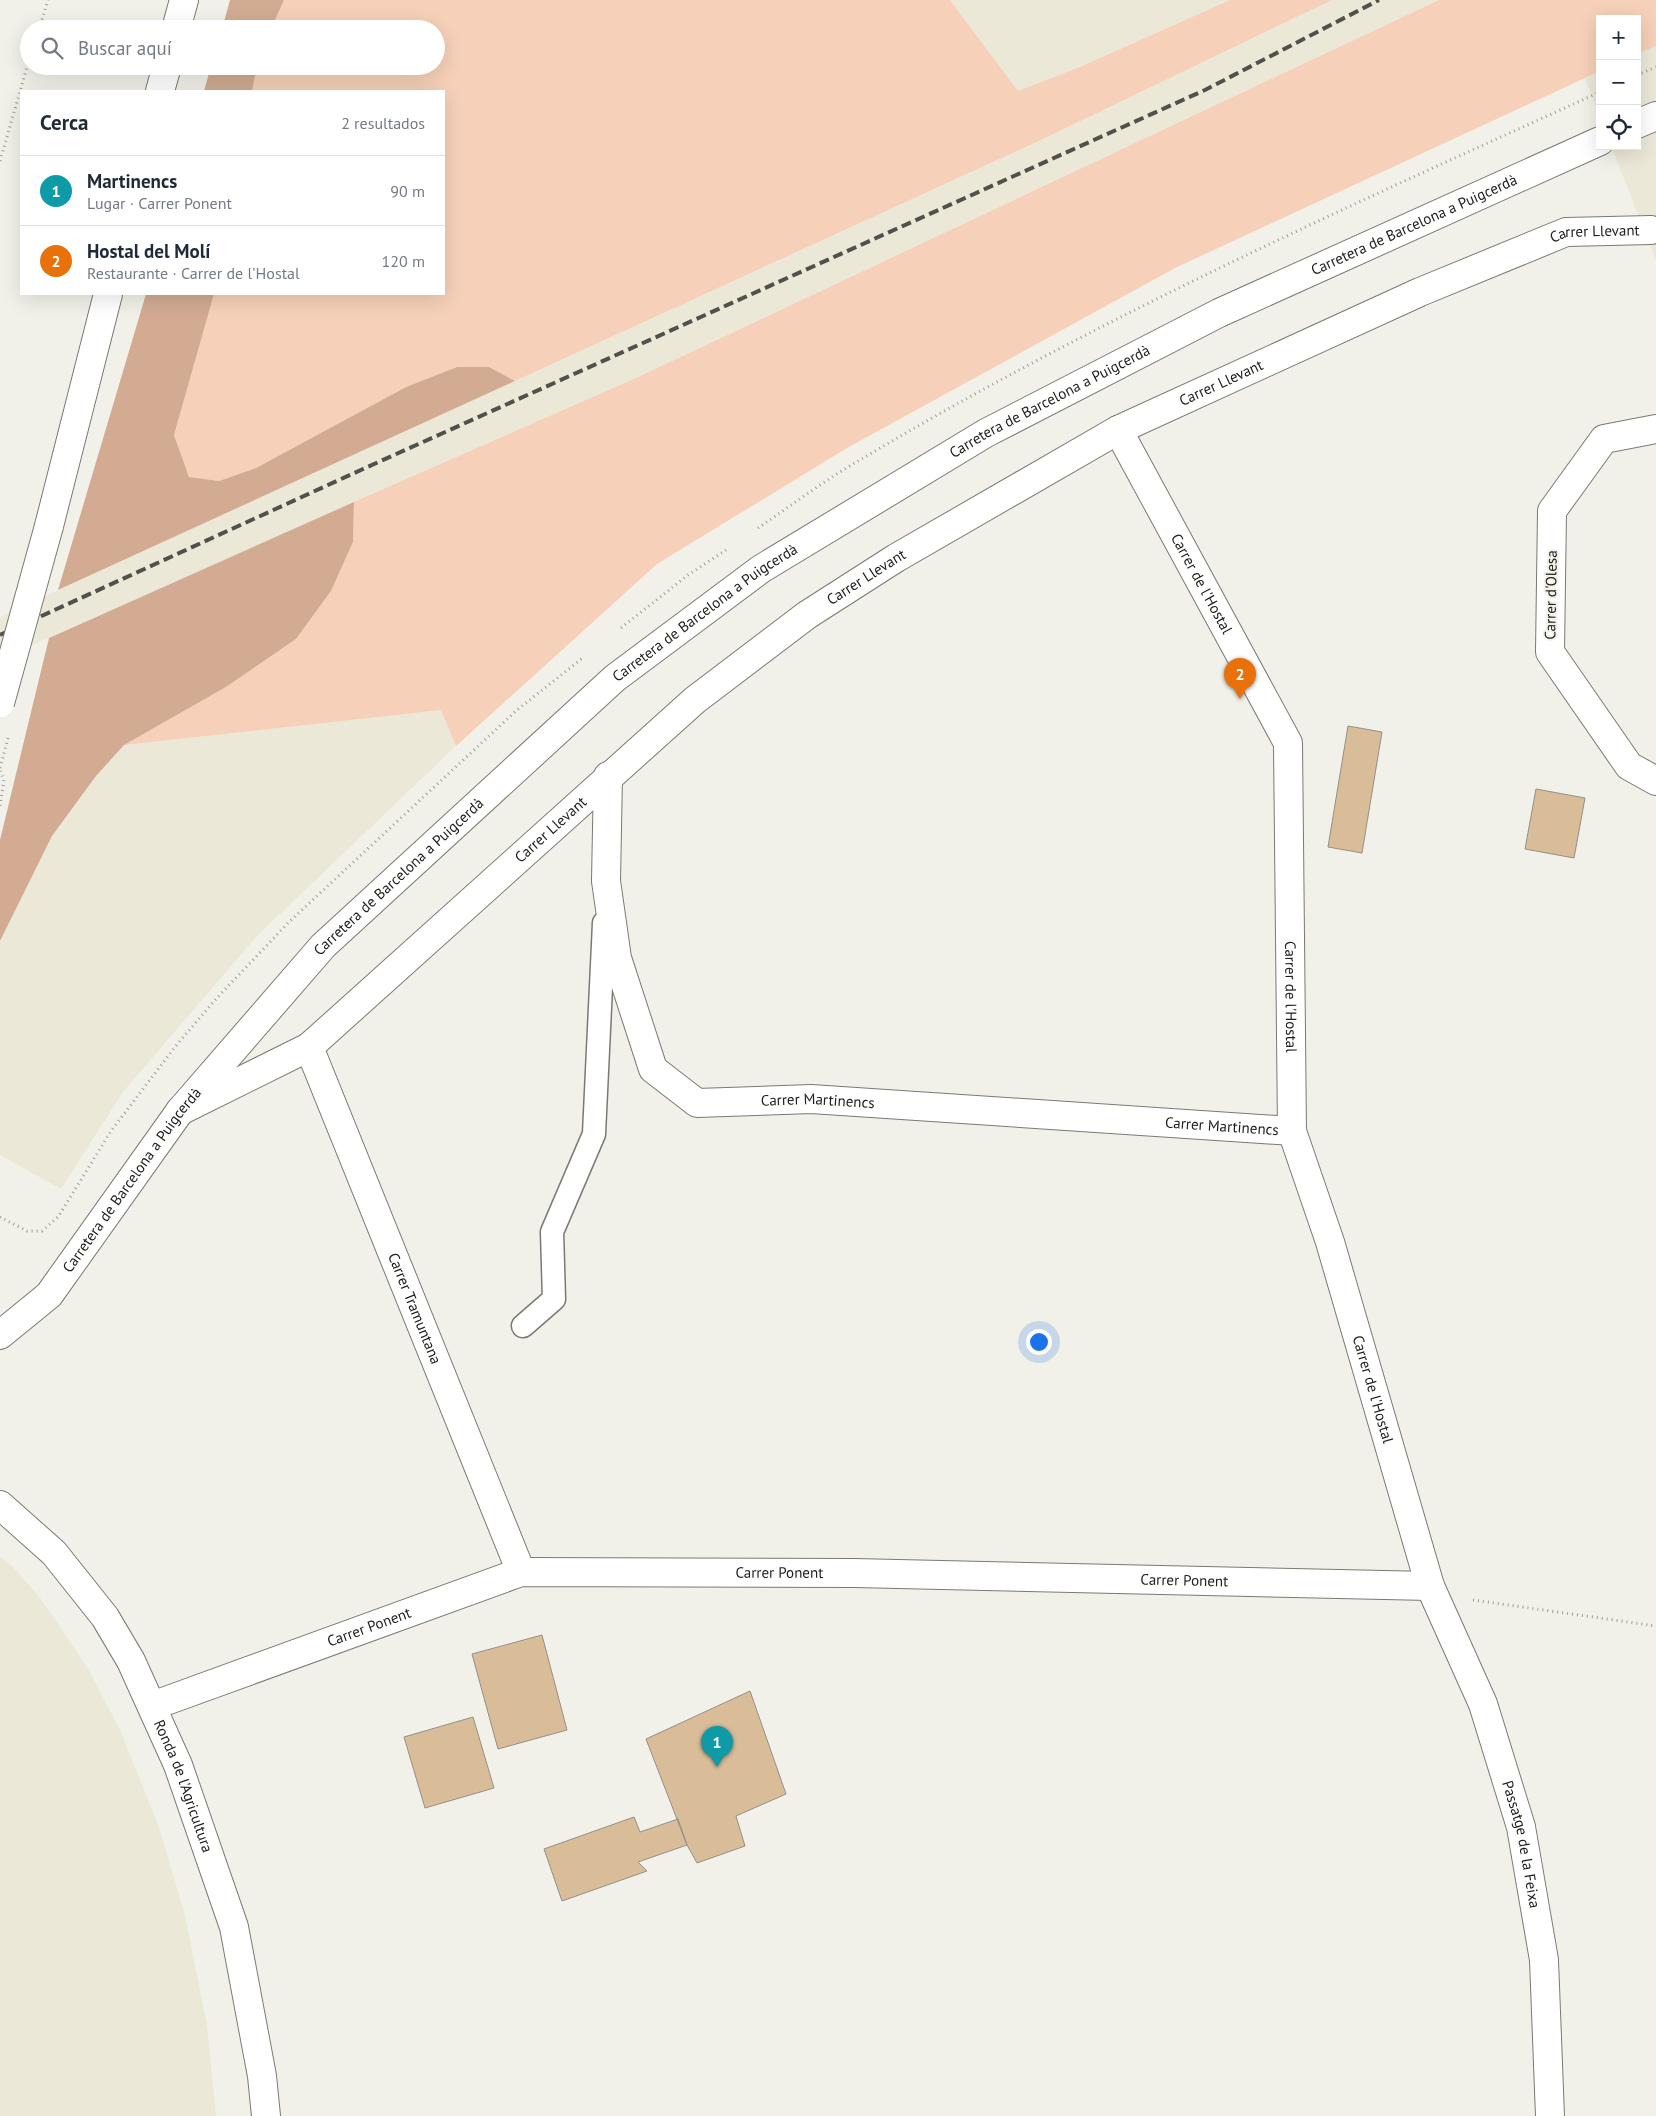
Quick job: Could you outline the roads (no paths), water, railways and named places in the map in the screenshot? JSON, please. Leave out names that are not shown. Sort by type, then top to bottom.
[{"type":"street","points":[[178,20],[184,0]]},
{"type":"street","points":[[160,90],[164,75]]},
{"type":"street","points":[[1641,122],[1656,116]]},
{"type":"street","name":"Carretera de Barcelona a Puigcerdà","points":[[0,1335],[49,1295],[180,1111],[323,946],[615,678],[761,569],[986,432],[1210,317],[1596,143]]},
{"type":"street","name":"Carrer Llevant","points":[[180,1111],[309,1047],[694,700],[807,615],[896,558],[1118,430],[1420,292],[1566,232],[1655,233]]},
{"type":"street","points":[[0,703],[49,526],[108,295]]},
{"type":"street","name":"Carrer d'Olesa","points":[[1656,429],[1604,439],[1552,511],[1550,652],[1629,766],[1656,782]]},
{"type":"street","name":"Carrer de l'Hostal","points":[[1118,430],[1288,744],[1292,1131],[1330,1242],[1430,1586]]},
{"type":"street","name":"Carrer Martinencs","points":[[608,776],[606,881],[617,958],[653,1069],[697,1103],[811,1099],[1292,1131]]},
{"type":"street","name":"Carrer Tramuntana","points":[[309,1047],[520,1572]]},
{"type":"street","name":"Ronda de l'Agricultura","points":[[0,1505],[54,1554],[76,1578],[105,1616],[131,1661],[178,1765],[234,1927],[262,2076],[266,2116]]},
{"type":"street","name":"Carrer Ponent","points":[[152,1706],[520,1572],[854,1573],[1430,1586]]},
{"type":"street","name":"Passatge de la Feixa","points":[[1430,1586],[1483,1704],[1521,1827],[1544,1960],[1550,2116]]},
{"type":"lane","points":[[523,1326],[554,1299],[552,1232],[594,1134],[606,881]]},
{"type":"railway","points":[[0,635],[363,469],[1205,90],[1379,0]]},
{"type":"place","name":"Hostal del Molí","points":[[1240,699]]},
{"type":"place","name":"Martinencs","points":[[717,1767]]}]
